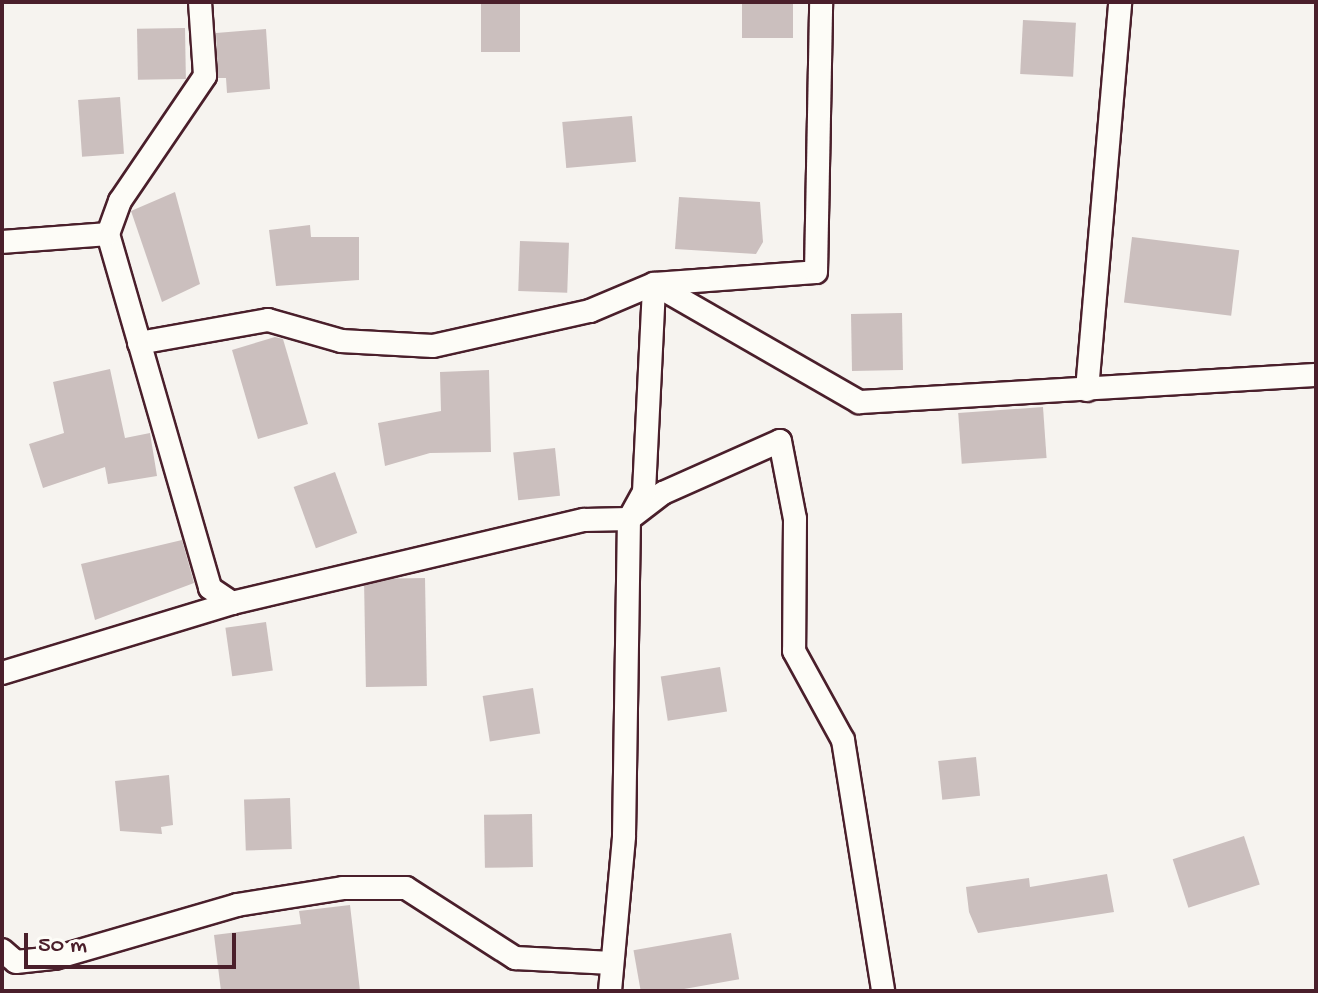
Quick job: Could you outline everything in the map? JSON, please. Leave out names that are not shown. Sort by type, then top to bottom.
[{"type":"street","points":[[200,2],[205,76],[120,201],[108,234],[210,588],[232,603]]},
{"type":"street","points":[[139,343],[268,320],[341,341],[433,346],[590,311],[654,284],[816,272],[821,2]]},
{"type":"street","points":[[1087,390],[1120,2]]},
{"type":"street","points":[[2,242],[108,234]]},
{"type":"street","points":[[654,284],[859,402],[1316,375]]},
{"type":"street","points":[[610,991],[624,836],[629,519],[644,492],[654,284]]},
{"type":"street","points":[[2,673],[232,603],[584,520],[629,519],[663,493],[780,441],[795,519],[794,651],[843,740],[883,991]]},
{"type":"street","points":[[2,950],[16,962],[55,958],[237,905],[343,888],[406,888],[515,958],[612,963]]},
{"type":"building","points":[[481,2],[520,2],[520,52],[481,52]]},
{"type":"building","points":[[742,2],[793,2],[793,38],[742,38]]},
{"type":"building","points":[[1023,20],[1076,23],[1073,77],[1020,74]]},
{"type":"building","points":[[185,28],[186,79],[138,80],[137,29]]},
{"type":"building","points":[[266,29],[270,89],[227,93],[226,78],[218,78],[216,33]]},
{"type":"building","points":[[120,97],[124,154],[82,157],[78,100]]},
{"type":"building","points":[[632,116],[636,162],[566,168],[562,122]]},
{"type":"building","points":[[175,192],[200,284],[162,302],[131,211]]},
{"type":"building","points":[[679,197],[760,202],[763,242],[756,254],[675,249]]},
{"type":"building","points":[[310,225],[311,237],[359,237],[359,280],[276,286],[269,230]]},
{"type":"building","points":[[1132,237],[1239,250],[1231,316],[1124,303]]},
{"type":"building","points":[[520,241],[569,243],[567,293],[518,291]]},
{"type":"building","points":[[902,313],[903,370],[852,371],[851,314]]},
{"type":"building","points":[[275,337],[283,339],[308,424],[258,439],[232,350]]},
{"type":"building","points":[[110,369],[125,438],[150,433],[157,476],[108,484],[105,467],[43,488],[29,444],[64,433],[53,382]]},
{"type":"building","points":[[489,370],[491,452],[430,453],[385,466],[378,423],[441,411],[440,372]]},
{"type":"building","points":[[1043,407],[1047,458],[962,464],[958,413]]},
{"type":"building","points":[[555,448],[560,496],[518,500],[513,452]]},
{"type":"building","points":[[335,472],[357,533],[316,548],[294,487]]},
{"type":"building","points":[[182,540],[194,583],[95,620],[81,564]]},
{"type":"building","points":[[425,578],[427,686],[366,687],[364,579]]},
{"type":"building","points":[[266,622],[273,671],[232,676],[225,628]]},
{"type":"building","points":[[720,667],[727,711],[668,721],[661,676]]},
{"type":"building","points":[[533,688],[540,733],[490,741],[483,696]]},
{"type":"building","points":[[976,757],[980,796],[942,800],[938,761]]},
{"type":"building","points":[[169,775],[173,825],[161,827],[162,834],[120,831],[115,781]]},
{"type":"building","points":[[290,798],[292,849],[246,851],[244,800]]},
{"type":"building","points":[[532,814],[533,867],[485,868],[484,815]]},
{"type":"building","points":[[1244,836],[1260,885],[1188,908],[1173,859]]},
{"type":"building","points":[[1107,874],[1114,912],[978,933],[969,912],[966,887],[1029,878],[1030,887]]},
{"type":"building","points":[[350,905],[360,991],[221,991],[214,935],[301,924],[299,911]]},
{"type":"building","points":[[731,933],[739,979],[673,991],[641,991],[634,950]]}]
